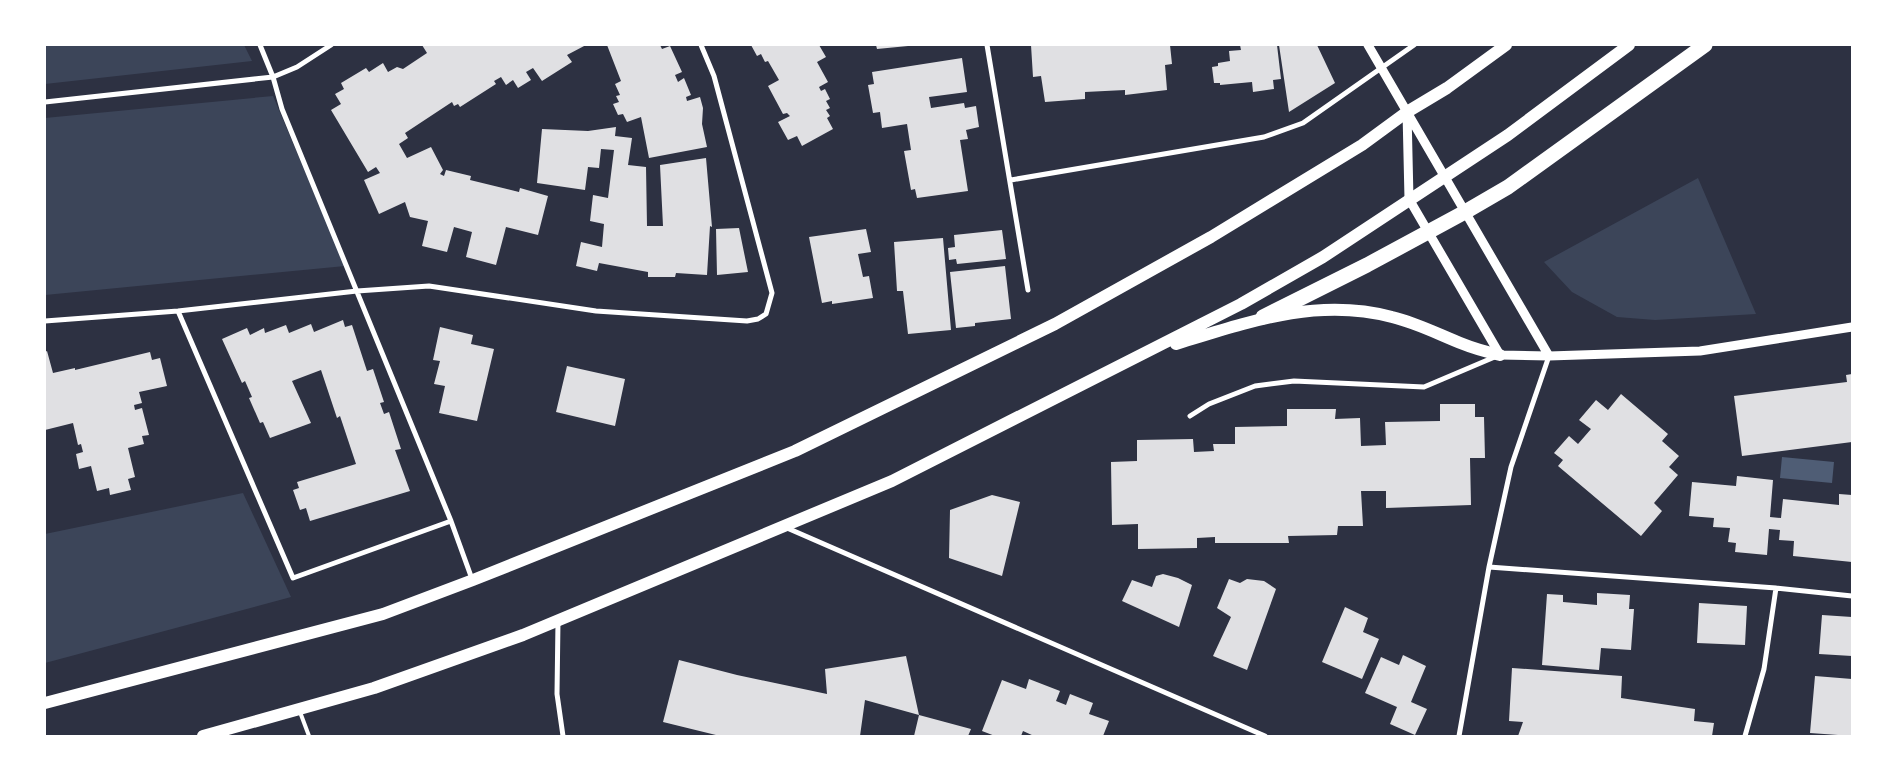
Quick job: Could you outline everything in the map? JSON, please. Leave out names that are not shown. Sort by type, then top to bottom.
[{"type":"highway","points":[[1263,317],[1428,232],[1508,187],[1705,45]]},
{"type":"main road","points":[[45,703],[383,614],[795,451],[1054,324],[1211,237],[1362,145],[1407,112],[1447,88],[1506,45]]},
{"type":"main road","points":[[203,736],[374,688],[524,634],[892,481],[1241,304],[1306,266],[1444,178],[1508,134],[1629,45]]},
{"type":"main road","points":[[1147,352],[1263,317],[1315,309],[1359,311],[1392,316],[1463,344],[1500,355]]},
{"type":"street","points":[[260,45],[273,77],[282,110],[451,521],[473,580]]},
{"type":"street","points":[[45,102],[273,77],[297,67],[331,45]]},
{"type":"street","points":[[45,321],[178,311],[357,291],[429,286],[596,311],[747,321],[758,318],[766,314],[772,293],[717,85],[701,45]]},
{"type":"street","points":[[988,45],[1028,290]]},
{"type":"street","points":[[1368,45],[1549,356],[1511,467],[1489,567],[1459,736]]},
{"type":"street","points":[[1011,180],[1264,137],[1304,123],[1414,45]]},
{"type":"street","points":[[1407,112],[1409,199],[1500,355]]},
{"type":"street","points":[[178,311],[293,578],[451,521]]},
{"type":"street","points":[[1190,416],[1209,404],[1256,386],[1294,381],[1424,387],[1500,355],[1549,356],[1700,351],[1852,327]]},
{"type":"street","points":[[784,526],[1266,736]]},
{"type":"street","points":[[1489,567],[1776,588],[1852,596]]},
{"type":"street","points":[[1745,736],[1764,669],[1776,588]]},
{"type":"street","points":[[558,620],[557,694],[563,736]]},
{"type":"lane","points":[[300,710],[309,736]]},
{"type":"shaded area","points":[[45,45],[244,45],[252,61],[45,84]]},
{"type":"shaded area","points":[[273,96],[345,266],[45,295],[45,118]]},
{"type":"shaded area","points":[[1698,178],[1756,314],[1655,320],[1617,317],[1572,292],[1544,262]]},
{"type":"shaded area","points":[[1782,457],[1834,462],[1832,483],[1780,478]]},
{"type":"shaded area","points":[[243,493],[291,597],[45,663],[45,534]]},
{"type":"building","points":[[422,45],[586,45],[567,55],[572,62],[542,81],[533,68],[526,72],[531,80],[518,88],[513,80],[506,85],[501,77],[494,81],[496,84],[460,107],[458,104],[454,106],[452,102],[405,133],[408,138],[399,144],[407,158],[431,147],[443,170],[440,174],[444,176],[446,170],[471,176],[470,180],[519,192],[520,188],[548,196],[538,235],[506,227],[496,265],[466,257],[472,232],[454,227],[447,252],[422,246],[428,221],[410,217],[405,202],[379,214],[364,180],[380,173],[376,167],[368,172],[331,110],[341,104],[335,94],[344,89],[341,83],[366,68],[369,72],[383,63],[388,72],[397,67],[403,69],[427,53]]},
{"type":"building","points":[[607,45],[660,45],[662,49],[670,46],[682,72],[675,75],[678,82],[684,78],[691,95],[686,97],[687,101],[700,97],[703,108],[702,124],[707,147],[649,158],[641,117],[627,122],[623,114],[618,115],[613,104],[619,102],[616,96],[620,95],[615,84],[621,81]]},
{"type":"building","points":[[751,45],[819,45],[826,57],[817,62],[828,82],[819,87],[821,91],[825,89],[830,99],[826,101],[830,108],[826,110],[830,116],[827,118],[833,129],[802,146],[797,136],[788,140],[778,122],[790,116],[787,113],[783,114],[768,86],[779,80],[768,61],[765,62],[761,54],[757,56]]},
{"type":"building","points":[[876,45],[907,45],[908,46],[877,49]]},
{"type":"building","points":[[1031,45],[1170,45],[1172,64],[1165,65],[1167,90],[1125,95],[1125,90],[1085,92],[1085,99],[1045,102],[1041,76],[1033,77]]},
{"type":"building","points":[[1240,45],[1277,45],[1281,79],[1273,80],[1274,89],[1253,92],[1252,82],[1220,85],[1220,83],[1214,83],[1212,67],[1218,66],[1218,63],[1230,61],[1229,51],[1241,50]]},
{"type":"building","points":[[1279,45],[1317,45],[1335,83],[1289,112]]},
{"type":"building","points":[[962,58],[967,92],[929,97],[931,108],[964,103],[965,108],[976,106],[979,127],[966,130],[968,139],[960,140],[968,191],[917,198],[915,189],[911,190],[904,151],[911,150],[907,124],[882,128],[880,112],[873,113],[868,85],[874,84],[872,72]]},
{"type":"building","points":[[616,127],[615,136],[632,138],[628,165],[646,167],[647,226],[663,226],[660,165],[706,158],[712,227],[710,226],[707,275],[676,273],[675,277],[648,277],[648,272],[599,263],[597,271],[576,266],[581,242],[602,247],[604,224],[590,221],[593,195],[608,198],[614,150],[601,149],[599,168],[588,167],[585,190],[537,183],[542,129],[588,131]]},
{"type":"building","points":[[739,228],[748,272],[717,275],[716,229]]},
{"type":"building","points":[[866,229],[871,252],[858,254],[863,277],[869,276],[873,298],[832,304],[832,301],[822,303],[809,237]]},
{"type":"building","points":[[1002,230],[1006,259],[957,264],[956,259],[949,260],[948,248],[955,247],[954,235]]},
{"type":"building","points":[[943,238],[951,330],[908,334],[903,291],[897,291],[894,242]]},
{"type":"building","points":[[1005,266],[1011,319],[975,323],[975,326],[956,328],[950,272]]},
{"type":"building","points":[[343,320],[345,327],[352,325],[367,371],[373,369],[384,402],[380,403],[384,414],[389,412],[401,449],[395,450],[410,491],[310,521],[306,508],[300,510],[293,490],[299,488],[297,482],[356,464],[340,416],[337,418],[321,370],[292,381],[311,423],[270,438],[263,422],[260,423],[249,398],[252,397],[245,381],[242,383],[222,339],[247,328],[250,335],[264,328],[265,333],[286,325],[289,333],[311,324],[314,332]]},
{"type":"building","points":[[440,327],[473,335],[471,344],[494,349],[477,421],[439,413],[445,386],[434,384],[440,361],[433,360]]},
{"type":"building","points":[[47,351],[53,373],[75,368],[75,370],[150,352],[152,360],[160,358],[167,386],[139,392],[142,403],[134,405],[135,410],[142,408],[149,435],[142,436],[144,444],[128,448],[135,477],[128,479],[131,490],[110,495],[109,488],[97,491],[91,466],[79,469],[76,454],[83,452],[81,444],[78,445],[73,423],[45,430],[45,352]]},
{"type":"building","points":[[567,366],[625,379],[615,426],[556,412]]},
{"type":"building","points":[[1852,374],[1852,442],[1742,456],[1734,396],[1847,382],[1846,375]]},
{"type":"building","points":[[1621,394],[1668,434],[1662,441],[1679,456],[1669,467],[1678,475],[1654,503],[1662,511],[1641,536],[1558,466],[1563,460],[1554,453],[1569,436],[1578,444],[1591,429],[1579,420],[1596,400],[1608,410]]},
{"type":"building","points":[[1440,404],[1475,404],[1475,417],[1484,417],[1485,458],[1470,458],[1471,505],[1386,508],[1386,491],[1361,491],[1363,526],[1338,526],[1337,535],[1288,536],[1289,543],[1215,543],[1215,537],[1197,538],[1197,548],[1138,549],[1138,524],[1112,525],[1111,462],[1137,461],[1137,440],[1193,439],[1194,452],[1214,451],[1213,444],[1235,444],[1235,427],[1287,426],[1287,409],[1336,409],[1335,419],[1360,418],[1361,446],[1386,445],[1385,422],[1440,421]]},
{"type":"building","points":[[1737,476],[1773,480],[1770,517],[1781,518],[1783,499],[1839,505],[1839,494],[1852,495],[1852,562],[1793,556],[1794,541],[1779,540],[1780,530],[1769,529],[1767,555],[1735,552],[1736,543],[1728,542],[1730,528],[1713,527],[1714,518],[1689,516],[1692,482],[1736,486]]},
{"type":"building","points":[[992,495],[1020,502],[1002,576],[949,558],[950,510]]},
{"type":"building","points":[[1163,574],[1178,578],[1192,585],[1179,627],[1122,601],[1132,580],[1152,587],[1156,576]]},
{"type":"building","points":[[1229,579],[1240,583],[1247,579],[1264,581],[1276,589],[1247,670],[1213,656],[1231,617],[1217,608]]},
{"type":"building","points":[[1597,593],[1630,595],[1629,609],[1634,609],[1631,650],[1601,648],[1599,670],[1542,665],[1547,594],[1563,595],[1563,602],[1597,605]]},
{"type":"building","points":[[1699,603],[1747,606],[1745,645],[1697,643]]},
{"type":"building","points":[[1345,607],[1368,618],[1363,632],[1379,639],[1362,679],[1322,662]]},
{"type":"building","points":[[1822,615],[1852,617],[1852,656],[1819,654]]},
{"type":"building","points":[[1403,655],[1426,666],[1411,702],[1427,709],[1415,735],[1390,724],[1397,707],[1365,693],[1381,657],[1399,665]]},
{"type":"building","points":[[906,656],[919,715],[865,700],[860,736],[720,736],[663,722],[679,660],[737,675],[827,694],[825,669]]},
{"type":"building","points":[[1512,668],[1622,676],[1621,698],[1695,709],[1694,721],[1714,723],[1712,736],[1518,736],[1523,722],[1509,721]]},
{"type":"building","points":[[1815,676],[1852,679],[1852,736],[1810,733]]},
{"type":"building","points":[[1029,679],[1060,691],[1056,701],[1066,705],[1070,694],[1093,703],[1089,714],[1109,721],[1103,736],[1034,736],[1023,731],[1021,736],[995,736],[982,731],[1002,680],[1026,689]]},
{"type":"building","points":[[919,715],[971,729],[968,736],[914,736]]}]
